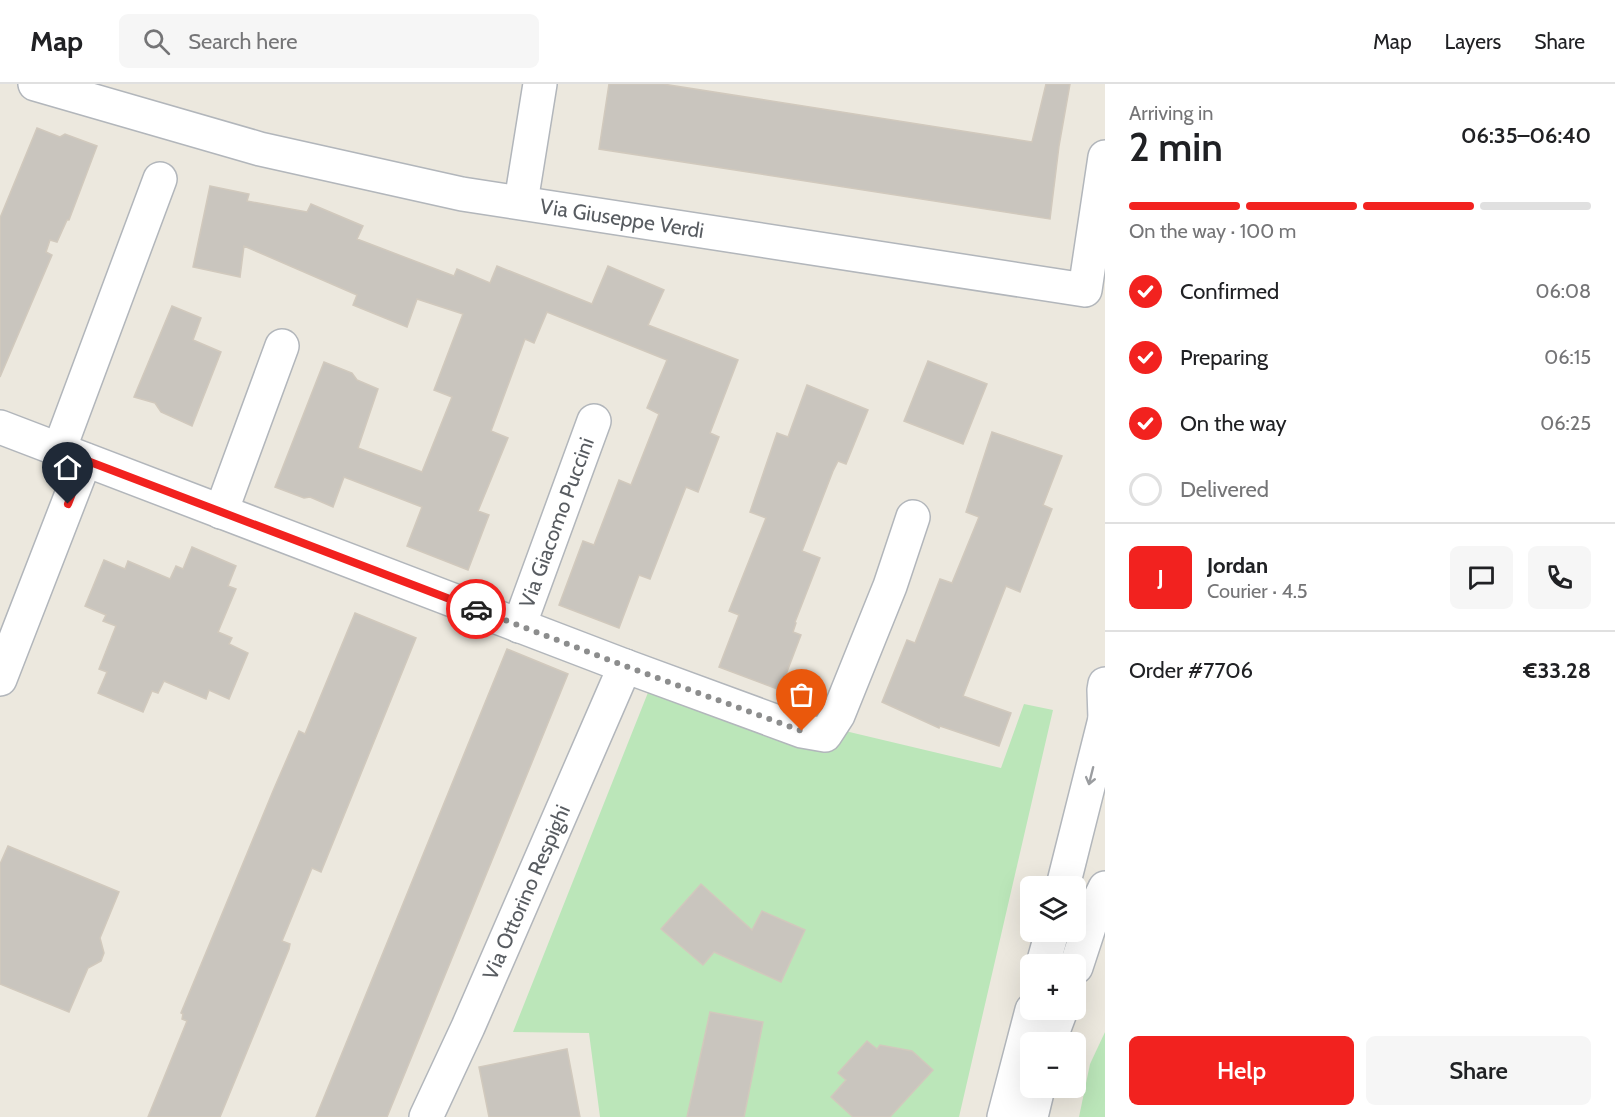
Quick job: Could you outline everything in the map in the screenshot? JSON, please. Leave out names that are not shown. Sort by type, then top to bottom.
[{"type":"street","name":"Via Giuseppe Verdi","points":[[35,84],[260,149],[462,194],[1085,290],[1105,157]]},
{"type":"street","points":[[521,202],[540,84]]},
{"type":"street","points":[[0,679],[160,179]]},
{"type":"street","points":[[221,512],[282,346]]},
{"type":"street","name":"Via Giacomo Puccini","points":[[519,626],[594,421]]},
{"type":"street","name":"Via Giacomo Puccini","points":[[0,427],[625,666],[802,731],[825,735],[838,716],[890,586],[913,517]]},
{"type":"street","name":"Via Ottorino Respighi","points":[[426,1117],[468,1027],[625,666]]},
{"type":"street","points":[[1066,876],[1105,719],[1105,684]]},
{"type":"street","points":[[1080,954],[1095,909],[1105,888]]},
{"type":"street","points":[[1004,1117],[1029,1020]]},
{"type":"street","points":[[1031,1117],[1036,1098]]},
{"type":"green space","points":[[651,685],[1001,768],[1024,704],[1053,710],[959,1117],[600,1117],[589,1033],[513,1032]]},
{"type":"green space","points":[[1105,1032],[1105,1117],[1079,1117],[1083,1098],[1086,1098],[1090,1064]]},
{"type":"building","points":[[609,84],[663,84],[1032,142],[1046,84],[1070,84],[1050,219],[599,149]]},
{"type":"building","points":[[37,128],[60,137],[65,134],[97,146],[69,220],[57,242],[50,240],[46,252],[52,255],[0,377],[0,218]]},
{"type":"building","points":[[210,186],[249,194],[247,201],[307,212],[311,204],[363,226],[357,239],[454,276],[457,269],[490,283],[497,266],[592,304],[608,266],[664,290],[648,325],[738,360],[710,433],[719,437],[698,492],[686,487],[650,579],[639,575],[619,628],[559,605],[583,541],[594,545],[619,480],[631,485],[659,414],[647,408],[667,360],[547,312],[534,343],[525,339],[491,431],[508,438],[478,511],[489,515],[468,570],[407,546],[422,507],[344,477],[333,507],[310,497],[304,498],[275,487],[324,362],[352,373],[357,380],[378,389],[358,448],[422,472],[452,397],[434,390],[463,314],[417,299],[407,327],[353,305],[357,295],[244,246],[240,277],[193,267]]},
{"type":"building","points":[[172,306],[201,318],[193,340],[221,352],[192,426],[161,412],[155,403],[134,397]]},
{"type":"building","points":[[928,361],[987,384],[963,444],[904,421]]},
{"type":"building","points":[[807,385],[868,410],[846,464],[838,461],[833,471],[802,551],[820,558],[795,622],[793,632],[801,635],[780,690],[719,667],[739,615],[729,611],[766,518],[750,512],[777,433],[788,437]]},
{"type":"building","points":[[992,432],[1062,456],[1043,505],[1052,509],[1020,592],[1006,586],[963,696],[1011,713],[999,746],[940,726],[939,728],[882,702],[907,640],[915,643],[940,579],[952,583],[979,517],[966,512]]},
{"type":"building","points":[[192,547],[236,566],[228,586],[236,589],[218,632],[232,638],[229,644],[248,653],[229,699],[209,690],[206,699],[164,681],[158,693],[152,691],[143,712],[98,693],[107,672],[99,669],[116,626],[103,621],[106,615],[85,606],[104,560],[125,569],[128,561],[170,579],[176,566],[183,569]]},
{"type":"building","points":[[355,613],[416,638],[321,872],[312,868],[282,941],[290,944],[289,949],[220,1117],[148,1117],[187,1021],[182,1019],[183,1014],[181,1013],[299,731],[305,734]]},
{"type":"building","points":[[507,649],[568,674],[387,1117],[316,1117]]},
{"type":"building","points":[[8,846],[119,892],[100,938],[104,953],[101,961],[88,968],[69,1012],[0,984],[0,864]]},
{"type":"building","points":[[701,884],[752,930],[762,911],[805,930],[781,982],[714,952],[703,965],[661,929]]},
{"type":"building","points":[[710,1012],[763,1022],[744,1117],[687,1117]]},
{"type":"building","points":[[867,1041],[877,1049],[880,1045],[912,1051],[933,1070],[890,1117],[853,1117],[831,1097],[846,1080],[838,1073]]},
{"type":"building","points":[[567,1049],[580,1117],[489,1117],[479,1067]]},
{"type":"way so far","points":[[476,609],[802,731]]},
{"type":"route","points":[[68,504],[85,460],[476,609]]}]
